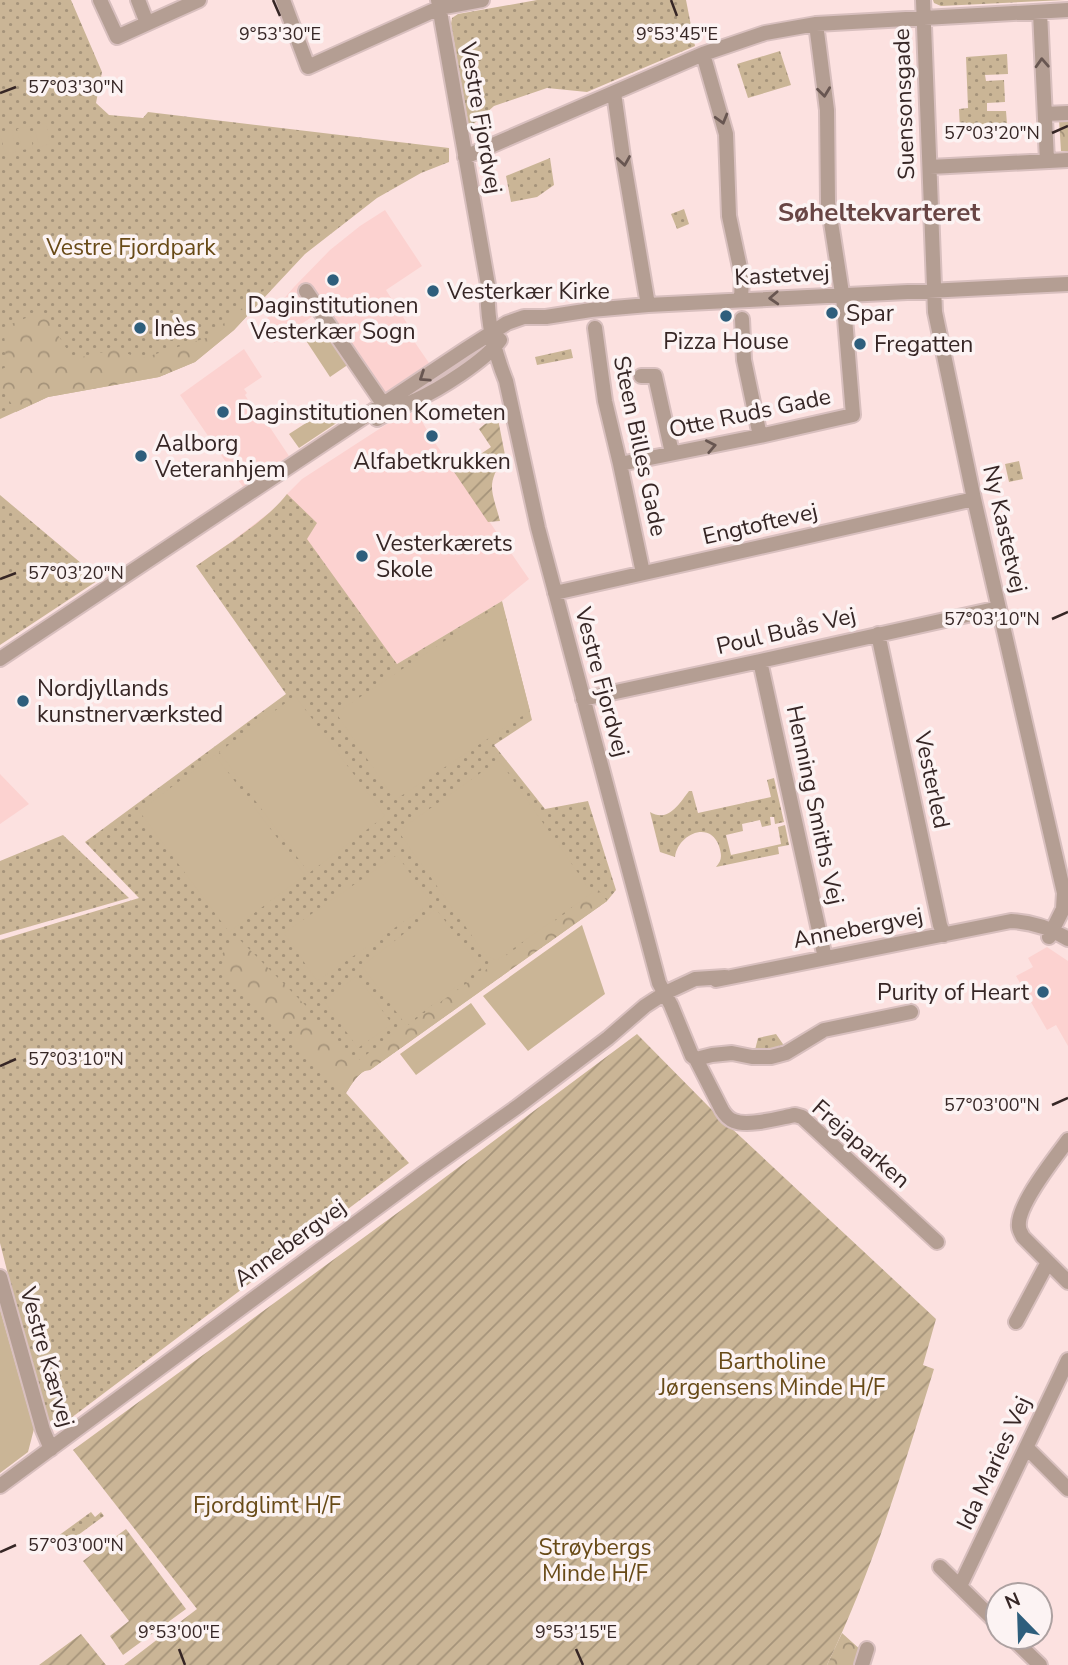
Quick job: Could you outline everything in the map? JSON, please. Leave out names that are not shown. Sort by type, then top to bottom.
[{"type":"street","points":[[100,0],[117,37],[192,1]]},
{"type":"street","points":[[138,0],[147,23]]},
{"type":"street","points":[[283,0],[308,67],[438,4],[482,0]]},
{"type":"street","name":"Suensonsgade","points":[[923,0],[934,290]]},
{"type":"street","name":"Vestre Fjordvej","points":[[438,4],[488,285],[496,302],[500,365],[583,699],[659,983],[667,996]]},
{"type":"street","points":[[466,157],[703,54],[765,33],[816,24],[1068,10]]},
{"type":"street","points":[[1040,12],[1047,161]]},
{"type":"street","points":[[816,24],[827,110],[828,203],[843,295]]},
{"type":"street","points":[[703,54],[726,134],[729,216],[742,277],[741,300]]},
{"type":"street","points":[[614,93],[648,305]]},
{"type":"street","points":[[1045,114],[1068,113]]},
{"type":"street","points":[[930,167],[1068,160]]},
{"type":"street","name":"Kastetvej","points":[[386,408],[498,335],[515,320],[524,317],[547,317],[648,305],[1068,284]]},
{"type":"street","name":"Ny Kastetvej","points":[[934,290],[935,312],[974,499],[1066,909],[1051,934]]},
{"type":"street","points":[[306,291],[386,408]]},
{"type":"street","name":"Otte Ruds Gade","points":[[620,464],[853,415],[843,295]]},
{"type":"street","points":[[742,319],[744,360],[760,436]]},
{"type":"street","name":"Steen Billes Gade","points":[[595,328],[605,401],[643,573]]},
{"type":"street","points":[[641,376],[656,376],[673,453]]},
{"type":"street","points":[[0,659],[386,408]]},
{"type":"street","points":[[0,670],[386,408]]},
{"type":"street","name":"Engtoftevej","points":[[555,593],[974,499]]},
{"type":"street","name":"Poul Buås Vej","points":[[583,699],[999,608]]},
{"type":"street","name":"Vesterled","points":[[878,634],[944,934]]},
{"type":"street","name":"Henning Smiths Vej","points":[[760,661],[825,958]]},
{"type":"street","name":"Annebergvej","points":[[0,1486],[608,1038],[651,1013],[667,996],[725,977],[1011,921],[1040,925],[1068,950]]},
{"type":"street","name":"Annebergvej","points":[[1051,934],[1068,939]]},
{"type":"street","name":"Frejaparken","points":[[667,996],[692,1056],[726,1117],[746,1124],[795,1115],[802,1117],[937,1242]]},
{"type":"street","points":[[696,1059],[732,1053],[771,1057],[786,1053],[824,1030],[911,1012]]},
{"type":"street","points":[[1068,1140],[1030,1194],[1018,1228],[1023,1237],[1068,1282]]},
{"type":"street","points":[[1016,1322],[1048,1262]]},
{"type":"street","name":"Vestre Kærvej","points":[[0,1277],[43,1430],[51,1449]]},
{"type":"street","name":"Ida Maries Vej","points":[[960,1586],[1068,1360]]},
{"type":"street","points":[[1027,1448],[1068,1489]]},
{"type":"street","points":[[940,1567],[984,1610]]},
{"type":"street","points":[[862,1665],[867,1649]]},
{"type":"street","points":[[1026,1651],[1040,1665]]},
{"type":"shaded area","points":[[385,210],[422,266],[386,290],[408,325],[405,328],[429,363],[384,393],[326,307],[274,343],[261,325],[330,250]]},
{"type":"shaded area","name":"Daginstitutionen Kometen","points":[[244,349],[262,377],[244,389],[247,393],[245,395],[289,456],[243,487],[180,395]]},
{"type":"shaded area","name":"Vesterkærets Skole","points":[[416,411],[529,579],[502,601],[397,664],[196,566],[279,505],[302,479],[390,422]]},
{"type":"shaded area","points":[[0,774],[29,804],[0,824]]},
{"type":"shaded area","points":[[1047,947],[1068,961],[1068,1046],[1056,1025],[1047,1030],[1016,976],[1033,967],[1028,958]]},
{"type":"green space","name":"Vestre Fjordpark","points":[[0,0],[71,0],[102,72],[96,103],[109,115],[143,118],[148,112],[449,148],[449,162],[421,173],[377,198],[305,254],[234,330],[195,362],[159,377],[48,397],[0,419]]},
{"type":"green space","points":[[537,0],[686,0],[695,46],[587,92],[547,88],[494,106],[469,128],[452,18],[458,14]]},
{"type":"green space","points":[[933,0],[1065,0],[941,6]]},
{"type":"green space","points":[[780,51],[791,85],[748,98],[737,64]]},
{"type":"green space","points":[[1007,54],[1008,74],[985,75],[986,81],[1004,80],[1005,102],[987,103],[987,111],[1006,111],[1007,124],[960,129],[959,109],[968,108],[966,57]]},
{"type":"green space","points":[[1059,120],[1068,120],[1068,151],[1061,151]]},
{"type":"green space","points":[[46,123],[50,144],[39,147],[34,125]]},
{"type":"green space","points":[[29,126],[33,148],[22,150],[17,129]]},
{"type":"green space","points":[[12,130],[16,152],[5,154],[0,132]]},
{"type":"green space","points":[[550,158],[554,185],[537,197],[511,202],[506,176]]},
{"type":"green space","points":[[684,209],[689,224],[677,229],[671,214]]},
{"type":"green space","points":[[269,286],[271,290],[234,330],[195,362],[159,377],[48,397],[16,412],[0,384],[0,370],[6,367],[4,327],[43,311],[73,359],[117,349],[140,359],[206,338]]},
{"type":"green space","points":[[322,323],[349,364],[330,377],[303,336]]},
{"type":"green space","points":[[571,349],[573,358],[537,365],[535,357]]},
{"type":"green space","points":[[334,405],[350,408],[353,412],[299,448],[289,434]]},
{"type":"green space","points":[[497,414],[505,455],[495,474],[492,487],[500,521],[488,522],[450,466],[459,460],[463,466],[491,447],[479,429]]},
{"type":"green space","points":[[1019,461],[1023,479],[1009,482],[1005,464]]},
{"type":"green space","points":[[287,494],[317,523],[307,539],[397,664],[502,601],[532,720],[494,745],[545,809],[588,801],[616,890],[607,901],[370,1070],[362,1072],[353,1082],[346,1093],[409,1163],[67,1421],[52,1424],[43,1412],[0,1243],[0,940],[139,898],[85,842],[286,694],[196,566],[257,523]]},
{"type":"green space","points":[[0,495],[100,579],[0,645]]},
{"type":"green space","points":[[502,603],[530,711],[395,800],[336,713]]},
{"type":"green space","points":[[295,696],[385,816],[309,873],[219,752]]},
{"type":"green space","points":[[215,755],[305,875],[229,932],[139,811]]},
{"type":"green space","points":[[499,760],[592,893],[497,960],[487,957],[398,831]]},
{"type":"green space","points":[[774,778],[784,822],[775,824],[774,817],[770,817],[771,825],[762,827],[760,820],[742,824],[743,831],[726,835],[731,855],[781,844],[778,827],[785,825],[789,845],[778,847],[779,854],[716,867],[721,858],[719,846],[715,838],[702,832],[695,833],[682,842],[675,857],[660,852],[650,812],[656,815],[668,814],[689,791],[692,791],[698,813],[771,797],[767,780]]},
{"type":"green space","points":[[63,835],[129,898],[0,935],[0,861]]},
{"type":"green space","points":[[397,855],[431,903],[317,981],[284,933]]},
{"type":"green space","points":[[598,890],[607,901],[370,1070],[362,1072],[346,1093],[294,1043],[294,1036],[313,1020],[356,1062]]},
{"type":"green space","points":[[436,909],[481,968],[406,1025],[362,966]]},
{"type":"green space","points":[[582,925],[605,994],[528,1051],[483,996]]},
{"type":"green space","points":[[238,938],[310,1010],[284,1034],[221,972],[228,965],[221,955]]},
{"type":"green space","points":[[357,976],[392,1024],[358,1048],[324,1001]]},
{"type":"green space","points":[[471,1003],[486,1024],[416,1075],[400,1054]]},
{"type":"green space","points":[[637,1034],[714,1112],[936,1319],[923,1365],[934,1369],[911,1444],[859,1593],[827,1665],[124,1665],[197,1609],[73,1450]]},
{"type":"green space","points":[[776,1034],[785,1047],[771,1052],[755,1050],[758,1038]]},
{"type":"green space","points":[[0,1309],[34,1429],[28,1452],[0,1473]]},
{"type":"green space","points":[[91,1512],[95,1517],[101,1512],[104,1516],[70,1541],[68,1539],[63,1543],[58,1536]]},
{"type":"green space","points":[[126,1529],[186,1609],[123,1655],[110,1636],[129,1621],[83,1561]]},
{"type":"green space","points":[[842,1633],[863,1652],[855,1665],[827,1665]]},
{"type":"green space","points":[[81,1634],[106,1665],[39,1665]]},
{"type":"place","name":"Daginstitutionen Vesterkær Sogn","points":[[333,280]]},
{"type":"place","name":"Vesterkær Kirke","points":[[433,291]]},
{"type":"place","name":"Spar","points":[[832,313]]},
{"type":"place","name":"Pizza House","points":[[726,316]]},
{"type":"place","name":"Inès","points":[[140,328]]},
{"type":"place","name":"Fregatten","points":[[860,344]]},
{"type":"place","name":"Daginstitutionen Kometen","points":[[223,412]]},
{"type":"place","name":"Alfabetkrukken","points":[[432,436]]},
{"type":"place","name":"Aalborg Veteranhjem","points":[[141,456]]},
{"type":"place","name":"Vesterkærets Skole","points":[[362,556]]},
{"type":"place","name":"Nordjyllands kunstnerværksted","points":[[23,701]]},
{"type":"place","name":"Purity of Heart","points":[[1043,992]]},
{"type":"district","name":"Søheltekvarteret","points":[[879,212]]},
{"type":"park label","name":"Bartholine Jørgensens Minde H/F","points":[[772,1374]]},
{"type":"park label","name":"Fjordglimt H/F","points":[[267,1505]]},
{"type":"park label","name":"Strøybergs Minde H/F","points":[[595,1560]]}]
